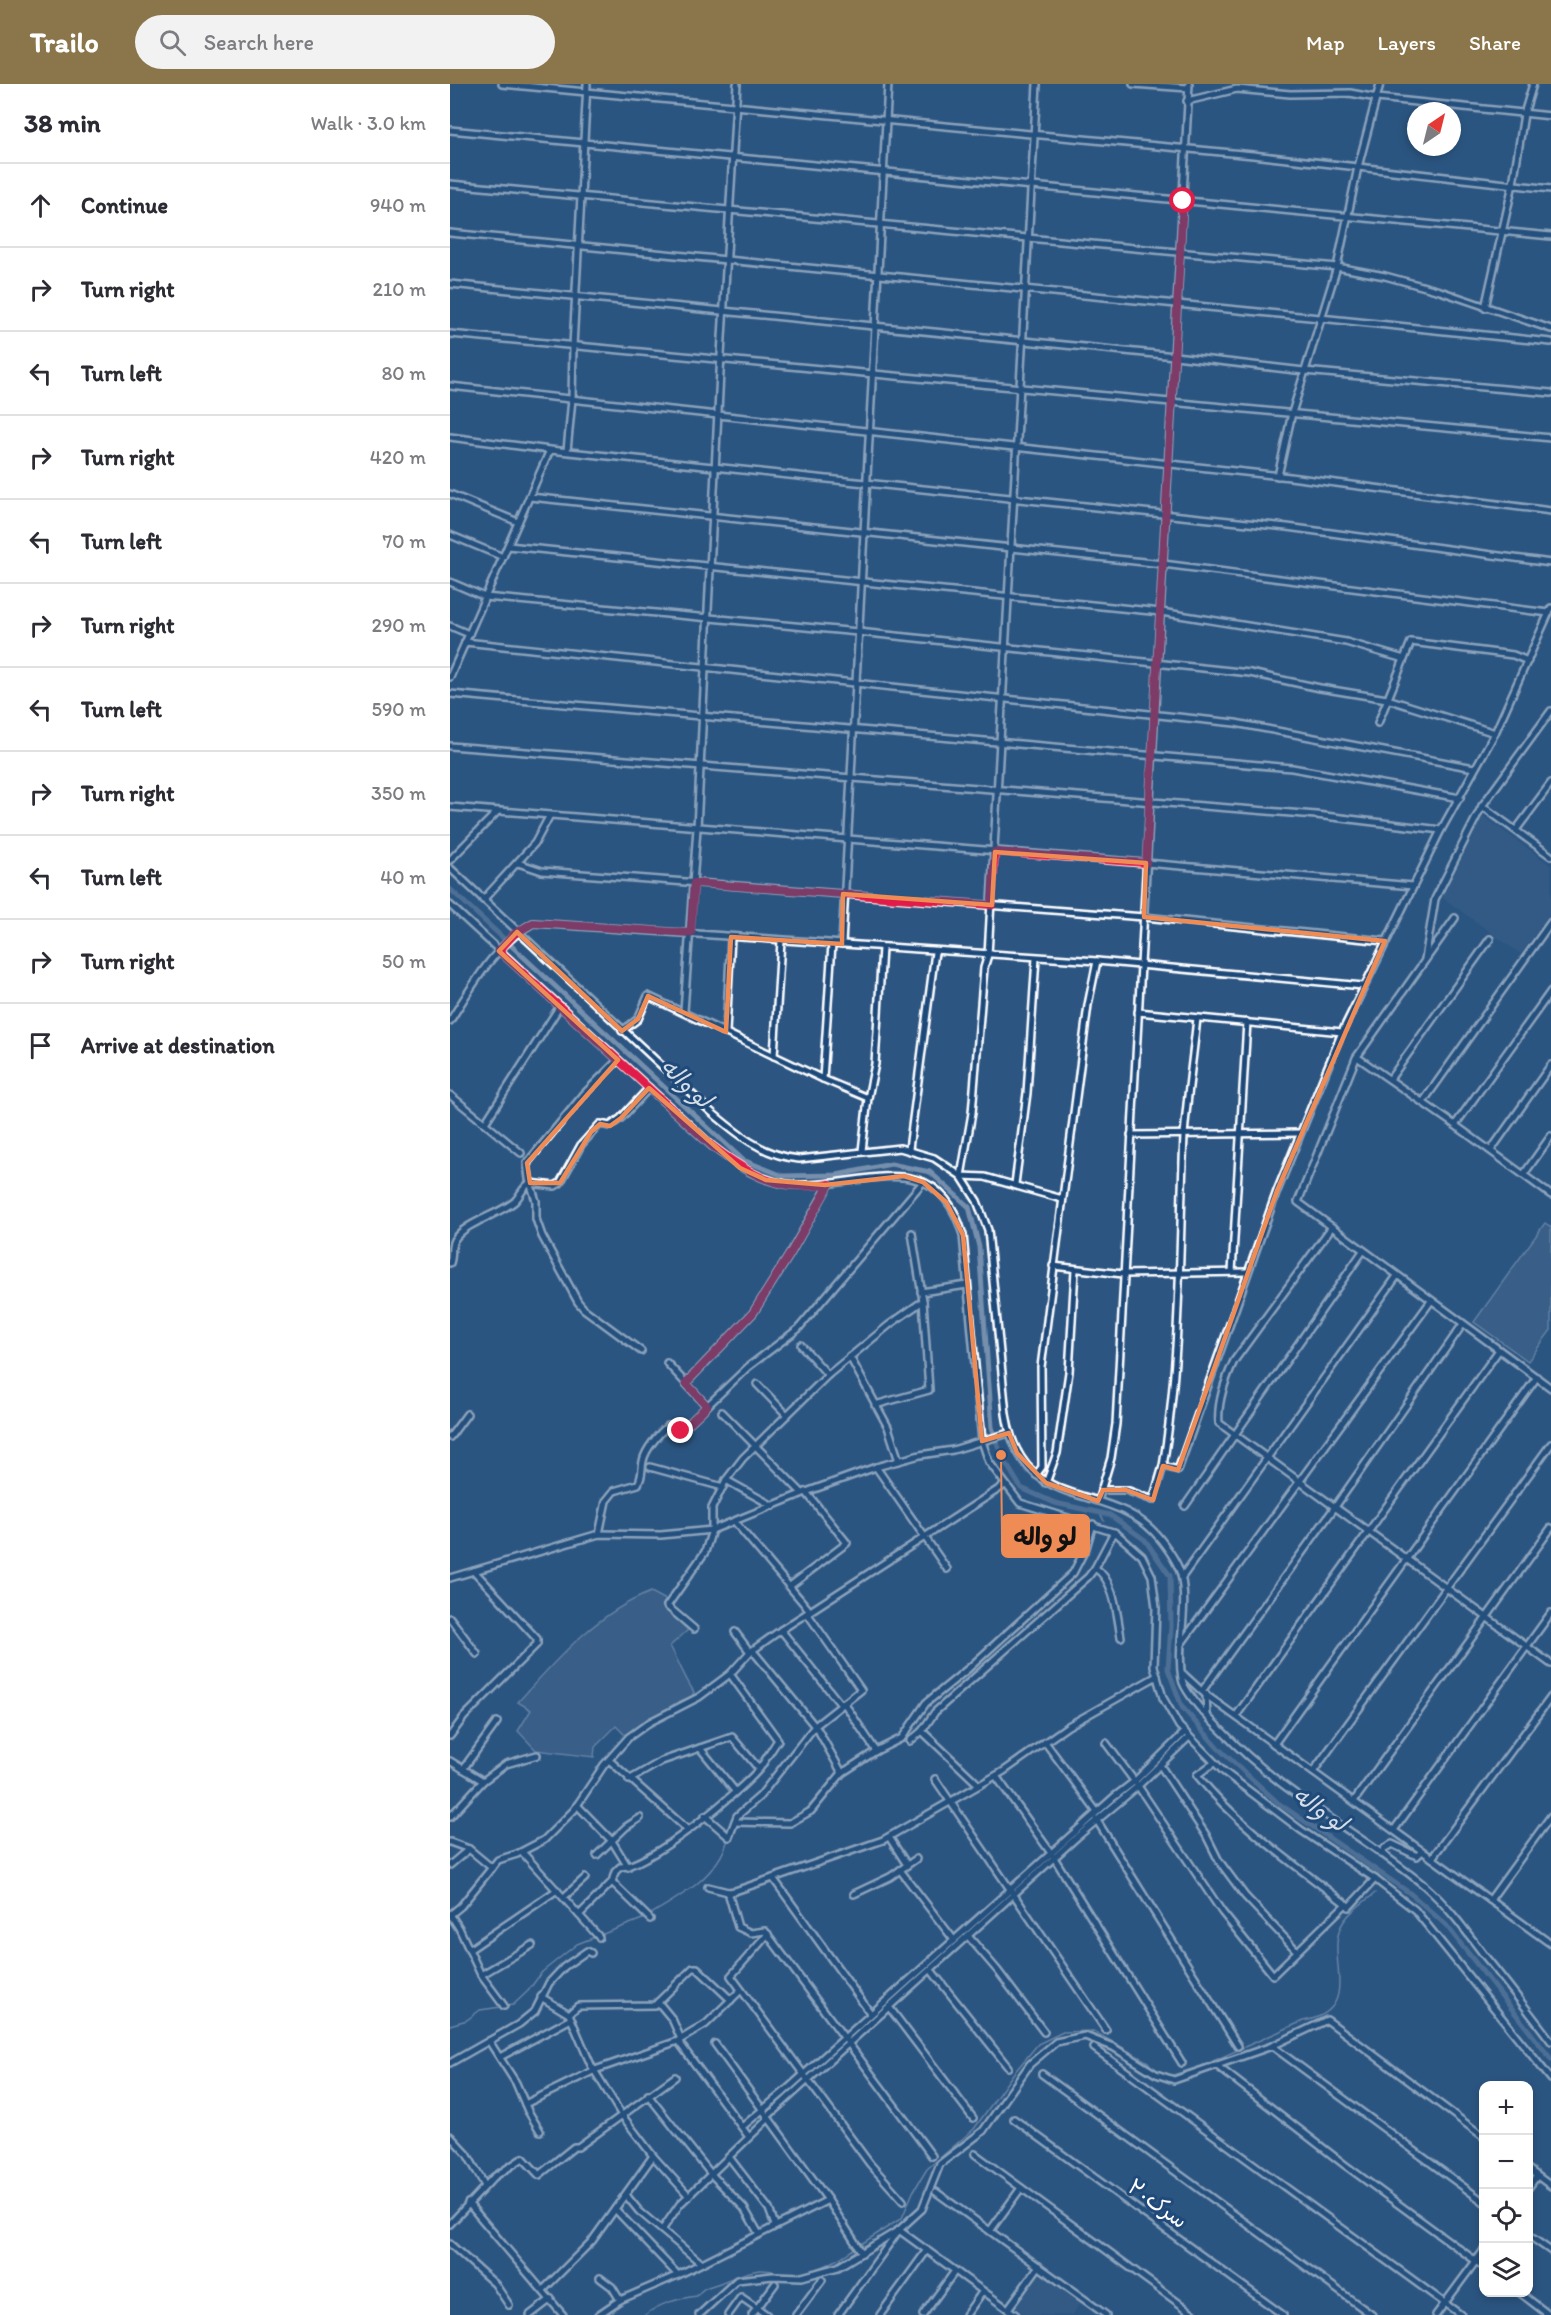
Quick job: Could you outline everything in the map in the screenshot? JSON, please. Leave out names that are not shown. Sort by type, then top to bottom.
[{"type":"street","points":[[502,84],[1358,167],[1551,189]]},
{"type":"street","points":[[567,451],[572,399],[575,296],[587,84]]},
{"type":"street","points":[[684,1011],[694,883],[737,84]]},
{"type":"street","points":[[842,944],[888,84]]},
{"type":"street","points":[[961,1176],[972,1113],[984,968],[988,955],[992,905],[1037,84]]},
{"type":"street","points":[[1098,1502],[1103,1490],[1116,1424],[1189,86],[1133,84]]},
{"type":"street","points":[[1278,476],[1292,413],[1337,267],[1358,167],[1380,84]]},
{"type":"street","points":[[1485,308],[1513,184],[1524,114],[1533,84]]},
{"type":"street","points":[[1187,100],[1237,89],[1290,94],[1350,93],[1377,98],[1551,116]]},
{"type":"street","points":[[450,130],[1551,236]]},
{"type":"street","points":[[450,184],[1337,267],[1385,276],[1440,291],[1551,329]]},
{"type":"street","points":[[450,233],[1551,342]]},
{"type":"street","points":[[450,284],[1024,340],[1304,371],[1551,393]]},
{"type":"street","points":[[450,334],[1551,438]]},
{"type":"street","points":[[450,386],[1278,476],[1551,511]]},
{"type":"street","points":[[450,437],[550,450],[1287,527],[1551,563]]},
{"type":"street","points":[[450,677],[550,450]]},
{"type":"street","points":[[450,494],[518,522]]},
{"type":"street","points":[[530,497],[1163,564],[1550,610],[1494,733],[1413,886],[1342,1032],[1276,1191],[1178,1470],[1163,1466]]},
{"type":"street","points":[[450,535],[503,557]]},
{"type":"street","points":[[508,546],[1161,612],[1346,642],[1404,659]]},
{"type":"street","points":[[450,582],[485,597],[858,632],[1250,673],[1387,699],[1494,733]]},
{"type":"street","points":[[450,626],[469,634]]},
{"type":"street","points":[[465,642],[1235,723],[1474,768]]},
{"type":"street","points":[[1378,723],[1411,642],[1513,655],[1528,661]]},
{"type":"street","points":[[450,694],[1292,768],[1460,798]]},
{"type":"street","points":[[1424,960],[1436,899],[1482,806],[1551,711]]},
{"type":"street","points":[[450,746],[1316,815],[1442,830]]},
{"type":"street","points":[[1516,830],[1551,783]]},
{"type":"street","points":[[1482,806],[1551,855]]},
{"type":"street","points":[[450,807],[1413,886]]},
{"type":"street","points":[[450,860],[497,812]]},
{"type":"street","points":[[483,900],[536,843],[550,815]]},
{"type":"street","points":[[518,863],[542,871],[1144,917],[1386,942]]},
{"type":"street","points":[[450,868],[516,933],[729,1126],[767,1151],[786,1158],[812,1159],[890,1148],[909,1149],[934,1158],[961,1176],[977,1201],[988,1230],[1007,1434],[1017,1453],[1046,1483],[1138,1518],[1160,1539],[1182,1577],[1184,1604],[1181,1644],[1182,1681],[1197,1704],[1246,1756],[1287,1789],[1426,1887],[1453,1914],[1551,2041]]},
{"type":"street","points":[[450,905],[500,948],[712,1146],[740,1168],[765,1180],[795,1185],[830,1184],[853,1179],[904,1176],[935,1188],[958,1218],[963,1235],[988,1462],[1020,1503],[1114,1532],[1142,1556],[1152,1576],[1156,1608],[1154,1666],[1163,1698],[1187,1735],[1214,1763],[1301,1830],[1375,1879],[1415,1910],[1551,2079]]},
{"type":"street","points":[[1455,918],[1357,1057],[1298,1199],[1299,1204],[1551,1388]]},
{"type":"street","points":[[1423,1102],[1551,922]]},
{"type":"street","points":[[450,1021],[500,948],[516,933],[533,923],[1141,965],[1363,986]]},
{"type":"street","points":[[726,1032],[731,937]]},
{"type":"street","points":[[1390,1079],[1490,939]]},
{"type":"street","points":[[774,1056],[781,940]]},
{"type":"street","points":[[823,1079],[832,944]]},
{"type":"street","points":[[862,1151],[877,1041],[882,948]]},
{"type":"street","points":[[909,1149],[935,952]]},
{"type":"street","points":[[1015,1184],[1027,1093],[1036,958]]},
{"type":"street","points":[[1036,1475],[1042,1467],[1041,1367],[1088,1005],[1096,962]]},
{"type":"street","points":[[1455,1125],[1551,991]]},
{"type":"street","points":[[622,1030],[638,1019],[648,996],[868,1098]]},
{"type":"street","points":[[485,1123],[560,1006]]},
{"type":"street","points":[[1138,1012],[1342,1032]]},
{"type":"street","points":[[1103,1490],[1126,1490],[1153,1500],[1163,1466],[1168,1433],[1180,1272],[1185,1134],[1197,1018]]},
{"type":"street","points":[[1232,1272],[1247,1022]]},
{"type":"street","points":[[1357,1057],[1491,1150],[1551,1195]]},
{"type":"street","points":[[618,1060],[584,1094],[528,1163],[530,1183],[536,1201],[536,1219],[542,1236],[578,1302],[584,1309],[641,1351]]},
{"type":"street","points":[[1491,1150],[1551,1065]]},
{"type":"street","points":[[450,1263],[451,1246],[456,1237],[484,1217],[515,1201],[524,1187],[530,1183],[555,1186],[560,1183],[591,1132],[600,1124],[610,1126],[621,1118],[649,1088]]},
{"type":"street","points":[[450,1095],[521,1153]]},
{"type":"street","points":[[1131,1135],[1300,1133]]},
{"type":"street","points":[[1524,1174],[1551,1136]]},
{"type":"street","points":[[961,1176],[985,1177],[1062,1199]]},
{"type":"street","points":[[599,1534],[606,1501],[614,1491],[638,1484],[642,1477],[643,1459],[662,1431],[668,1426],[681,1431],[747,1367],[798,1329],[923,1182]]},
{"type":"street","points":[[686,1383],[753,1313],[830,1184]]},
{"type":"street","points":[[1331,1228],[1234,1361],[1229,1371],[1218,1416],[1219,1423],[1551,1664]]},
{"type":"street","points":[[875,1405],[929,1390],[923,1301],[912,1233]]},
{"type":"street","points":[[1185,1506],[1363,1251]]},
{"type":"street","points":[[1053,1266],[1123,1274],[1248,1272]]},
{"type":"street","points":[[1046,1483],[1057,1453],[1069,1372],[1075,1270]]},
{"type":"street","points":[[1182,1577],[1397,1276]]},
{"type":"street","points":[[921,1292],[967,1285]]},
{"type":"street","points":[[694,1629],[666,1606],[705,1552],[712,1530],[712,1508],[726,1480],[743,1458],[828,1375],[889,1325],[923,1301]]},
{"type":"street","points":[[1181,1644],[1431,1301]]},
{"type":"street","points":[[1207,1715],[1204,1691],[1463,1324]]},
{"type":"street","points":[[801,1345],[828,1375]]},
{"type":"street","points":[[1236,1716],[1499,1350]]},
{"type":"street","points":[[850,1357],[888,1427],[900,1461]]},
{"type":"street","points":[[667,1363],[707,1406]]},
{"type":"street","points":[[1274,1744],[1537,1377]]},
{"type":"street","points":[[757,1384],[787,1415]]},
{"type":"street","points":[[722,1412],[804,1493],[847,1543],[790,1586]]},
{"type":"street","points":[[450,1437],[467,1414]]},
{"type":"street","points":[[450,1578],[599,1534],[661,1534],[712,1530],[876,1467],[953,1450],[1007,1434]]},
{"type":"street","points":[[1314,1772],[1551,1444]]},
{"type":"street","points":[[650,1467],[723,1487]]},
{"type":"street","points":[[876,1467],[947,1569]]},
{"type":"street","points":[[726,1480],[773,1506]]},
{"type":"street","points":[[504,2006],[480,1975],[459,1928],[450,1915],[461,1906],[498,1860],[522,1852],[544,1840],[577,1805],[609,1760],[629,1737],[650,1722],[699,1697],[730,1674],[752,1652],[781,1630],[1005,1485]]},
{"type":"street","points":[[705,1816],[729,1837],[737,1816],[760,1796],[815,1726],[861,1690],[790,1586],[734,1521]]},
{"type":"street","points":[[735,1822],[790,1823],[811,1811],[843,1773],[876,1751],[902,1738],[926,1703],[969,1668],[1072,1573],[1086,1548],[1093,1524]]},
{"type":"street","points":[[1354,1802],[1551,1528]]},
{"type":"street","points":[[910,1741],[922,1731],[935,1712],[1095,1568],[1114,1532]]},
{"type":"street","points":[[1095,1568],[1100,1571],[1109,1586],[1121,1637]]},
{"type":"street","points":[[450,1736],[464,1718],[537,1644],[537,1639],[474,1571]]},
{"type":"street","points":[[1394,1830],[1551,1613]]},
{"type":"street","points":[[450,1618],[477,1654]]},
{"type":"street","points":[[781,1630],[842,1704],[876,1751]]},
{"type":"street","points":[[735,1632],[815,1726],[843,1773]]},
{"type":"street","points":[[1182,1673],[1274,1744],[1549,1943],[1551,1935]]},
{"type":"street","points":[[579,1914],[612,1882],[615,1872],[620,1867],[628,1867],[660,1851],[735,1791],[759,1768],[778,1740],[730,1674]]},
{"type":"street","points":[[708,1887],[728,1892],[889,1837],[996,1776],[1068,1726],[1157,1676]]},
{"type":"street","points":[[1432,1858],[1551,1697]]},
{"type":"street","points":[[463,1769],[497,1722]]},
{"type":"street","points":[[922,1731],[979,1785]]},
{"type":"street","points":[[662,2230],[689,2196],[767,2118],[931,1970],[1096,1816],[1160,1765],[1187,1735]]},
{"type":"street","points":[[1136,1784],[1187,1735]]},
{"type":"street","points":[[629,1780],[662,1761],[732,1737],[759,1768]]},
{"type":"street","points":[[1045,1742],[1096,1816],[1238,2046]]},
{"type":"street","points":[[1106,1743],[1222,1912],[1273,1975],[1346,1904]]},
{"type":"street","points":[[700,1748],[735,1791]]},
{"type":"street","points":[[450,1817],[483,1781],[506,1764],[537,1755]]},
{"type":"street","points":[[609,1760],[688,1830]]},
{"type":"street","points":[[450,1761],[483,1781]]},
{"type":"street","points":[[1214,1763],[1197,1775],[1216,1798],[1288,1860],[1349,1907],[1375,1879]]},
{"type":"street","points":[[1160,1765],[1206,1835],[1219,1861],[1245,1896],[1297,1951]]},
{"type":"street","points":[[996,1776],[1053,1856],[1182,2063]]},
{"type":"street","points":[[935,1779],[1106,2030]]},
{"type":"street","points":[[577,1805],[612,1840],[628,1867]]},
{"type":"street","points":[[1490,1900],[1551,1816]]},
{"type":"street","points":[[597,1855],[640,1818]]},
{"type":"street","points":[[889,1837],[908,1865]]},
{"type":"street","points":[[450,1842],[470,1850],[492,1868]]},
{"type":"street","points":[[1381,1854],[1392,1844],[1417,1856],[1422,1851]]},
{"type":"street","points":[[450,1865],[470,1850]]},
{"type":"street","points":[[522,1852],[599,1937]]},
{"type":"street","points":[[854,1894],[890,1877],[916,1859]]},
{"type":"street","points":[[900,1870],[954,1940]]},
{"type":"street","points":[[564,1897],[585,1878]]},
{"type":"street","points":[[773,1878],[871,2014]]},
{"type":"street","points":[[612,1882],[650,1919]]},
{"type":"street","points":[[469,1950],[557,1890]]},
{"type":"street","points":[[728,1892],[738,1927],[751,1933],[765,1931],[768,1934],[932,2156]]},
{"type":"street","points":[[742,2127],[954,1940],[1012,1893]]},
{"type":"street","points":[[768,1934],[731,1976],[870,2164],[903,2201]]},
{"type":"street","points":[[968,1936],[1044,2032]]},
{"type":"street","points":[[480,1975],[532,1945]]},
{"type":"street","points":[[450,2062],[519,2024],[535,2011],[549,1983],[564,1967],[586,1951],[591,1953]]},
{"type":"street","points":[[500,2057],[570,2016],[578,2006],[655,2005],[693,1968],[698,1968],[731,2000]]},
{"type":"street","points":[[931,1970],[1008,2067]]},
{"type":"street","points":[[525,2104],[595,2070],[680,2040],[706,2024],[741,1990]]},
{"type":"street","points":[[541,1997],[570,2016],[595,2070],[621,2114],[653,2156],[689,2196]]},
{"type":"street","points":[[658,2002],[672,2019],[680,2040],[749,2137]]},
{"type":"street","points":[[889,2007],[973,2118]]},
{"type":"street","points":[[699,2315],[737,2280],[773,2276],[802,2277],[838,2266],[899,2230],[922,2209],[940,2163],[982,2131],[1030,2064],[1056,2042],[1085,2037],[1113,2047],[1156,2074],[1174,2080],[1272,2046],[1327,2020],[1481,2135]]},
{"type":"street","points":[[489,2041],[516,2083],[540,2131]]},
{"type":"street","points":[[715,2044],[828,2200],[862,2253]]},
{"type":"street","points":[[1272,2046],[1479,2198]]},
{"type":"street","points":[[1094,2048],[1461,2315]]},
{"type":"street","points":[[1216,2065],[1344,2165],[1479,2264]]},
{"type":"street","points":[[1042,2074],[1372,2315]]},
{"type":"street","points":[[450,2224],[494,2177],[523,2158],[539,2175],[574,2147],[578,2147],[675,2077]]},
{"type":"street","points":[[648,2095],[711,2174],[744,2208],[759,2234]]},
{"type":"street","name":"سرک۲۰","points":[[1014,2119],[1283,2315]]},
{"type":"street","points":[[450,2136],[467,2154],[485,2186]]},
{"type":"street","points":[[975,2154],[1195,2315]]},
{"type":"street","points":[[543,2290],[592,2241],[653,2156]]},
{"type":"street","points":[[729,2157],[769,2209],[775,2225]]},
{"type":"street","points":[[1533,2173],[1551,2186]]},
{"type":"street","points":[[1533,2181],[1537,2176]]},
{"type":"street","points":[[990,2231],[1021,2188]]},
{"type":"street","points":[[936,2192],[1106,2315]]},
{"type":"street","points":[[626,2195],[639,2211],[701,2263]]},
{"type":"street","points":[[598,2315],[620,2300],[678,2275],[828,2200]]},
{"type":"street","points":[[468,2203],[563,2315]]},
{"type":"street","points":[[615,2209],[678,2275]]},
{"type":"street","points":[[899,2230],[1011,2313],[1039,2266]]},
{"type":"street","points":[[838,2315],[899,2230]]},
{"type":"street","points":[[1533,2238],[1551,2251]]},
{"type":"street","points":[[450,2244],[495,2284],[509,2305]]},
{"type":"street","points":[[880,2315],[927,2250]]},
{"type":"street","points":[[1436,2315],[1479,2256]]},
{"type":"street","points":[[923,2315],[955,2271]]},
{"type":"street","points":[[600,2278],[612,2288],[620,2300]]},
{"type":"street","points":[[796,2315],[822,2280]]},
{"type":"street","points":[[752,2315],[775,2284]]},
{"type":"street","points":[[966,2315],[983,2291]]},
{"type":"street","points":[[728,2315],[741,2297],[767,2315]]},
{"type":"street","points":[[1525,2297],[1549,2315]]},
{"type":"street","points":[[532,2314],[551,2299]]},
{"type":"highlighted area","points":[[995,852],[1146,863],[1144,917],[1385,941],[1277,1191],[1178,1470],[1163,1466],[1153,1500],[1126,1490],[1103,1490],[1098,1501],[1046,1483],[1017,1453],[1009,1433],[982,1441],[963,1235],[946,1202],[923,1182],[904,1176],[825,1185],[766,1180],[740,1168],[649,1088],[621,1118],[610,1126],[600,1124],[591,1132],[560,1183],[530,1183],[527,1163],[618,1060],[499,951],[517,932],[622,1031],[638,1019],[648,996],[726,1032],[731,937],[842,944],[843,894],[992,905]]},
{"type":"shaded area","points":[[1480,814],[1551,866],[1551,912],[1521,954],[1442,897]]},
{"type":"shaded area","points":[[1545,1223],[1551,1227],[1551,1330],[1528,1361],[1474,1322]]},
{"type":"shaded area","points":[[651,1592],[666,1600],[664,1607],[688,1630],[670,1646],[694,1692],[692,1696],[676,1703],[626,1736],[616,1726],[595,1747],[594,1757],[536,1750],[518,1731],[531,1710],[518,1702],[578,1639],[612,1612]]},
{"type":"shaded area","points":[[1040,2272],[1081,2302],[1072,2315],[1026,2315],[1014,2307]]},
{"type":"waterway","name":"لو واله","points":[[450,889],[743,1160],[783,1176],[837,1175],[891,1164],[930,1172],[969,1207],[979,1247],[992,1427],[1001,1455],[1021,1488],[1055,1503],[1110,1515],[1145,1540],[1170,1576],[1171,1626],[1168,1669],[1182,1707],[1218,1748],[1278,1803],[1411,1894],[1446,1925],[1551,2059]]},
{"type":"waterway","name":"لو واله","points":[[1100,1513],[1104,1521]]},
{"type":"waterway","points":[[942,1687],[984,1651]]},
{"type":"waterway","points":[[842,1770],[873,1749]]},
{"type":"waterway","points":[[804,1812],[838,1772]]},
{"type":"waterway","points":[[649,1915],[685,1893],[707,1875],[716,1864],[728,1839]]},
{"type":"waterway","points":[[1170,2076],[1202,2066],[1303,2021],[1322,2015],[1333,2005],[1338,1993],[1338,1934],[1347,1917],[1375,1893]]},
{"type":"waterway","points":[[506,2006],[513,2005],[528,1991],[542,1972],[577,1944],[645,1918]]},
{"type":"waterway","points":[[450,2025],[467,2020],[480,2010],[501,2007]]},
{"type":"waterway","points":[[861,2244],[902,2218],[913,2192],[927,2169],[974,2129],[1013,2074],[1038,2044],[1063,2032],[1093,2031],[1148,2062],[1153,2069]]},
{"type":"waterway","points":[[645,2315],[676,2300],[697,2296],[707,2287],[743,2274],[759,2270],[795,2274],[807,2272],[829,2264],[855,2248]]},
{"type":"place","name":"لو واله","points":[[1001,1455]]},
{"type":"route","points":[[681,1431],[707,1406],[686,1383],[753,1313],[830,1184],[795,1185],[765,1180],[740,1168],[712,1146],[499,951],[514,934],[533,923],[691,933],[694,883],[992,905],[995,852],[1146,863],[1183,201]]}]
